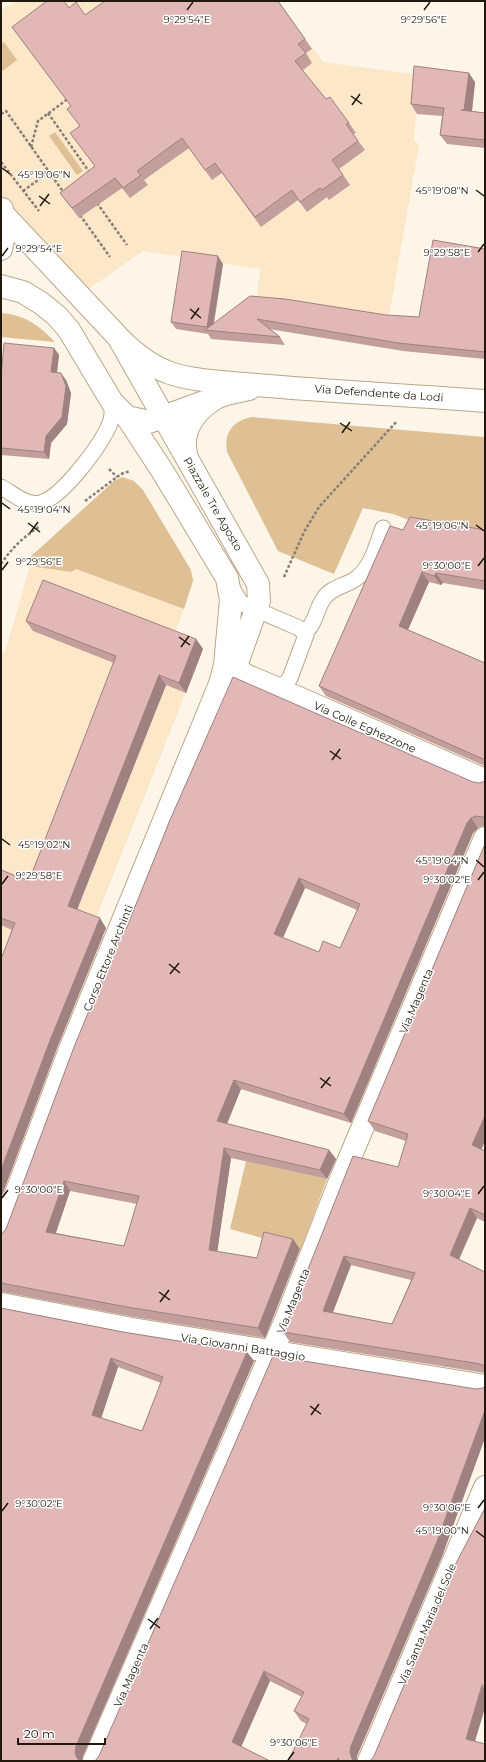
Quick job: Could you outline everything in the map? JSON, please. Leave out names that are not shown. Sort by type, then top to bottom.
[{"type":"street","points":[[1,249],[5,230],[2,211]]},
{"type":"street","points":[[2,211],[120,340],[135,354],[152,365],[170,373],[188,378],[274,386]]},
{"type":"street","points":[[1,286],[23,292],[41,303],[57,316],[70,330],[120,409],[163,472],[226,578],[231,600],[226,657],[220,684]]},
{"type":"street","name":"Piazzale Tre Agosto","points":[[120,340],[258,584],[259,601],[262,613],[237,664],[238,669],[245,675]]},
{"type":"street","points":[[120,409],[149,422],[240,390],[274,386]]},
{"type":"street","name":"Via Defendente da Lodi","points":[[274,386],[485,401]]},
{"type":"street","points":[[187,458],[184,449],[184,438],[188,427],[200,410],[218,397]]},
{"type":"street","points":[[220,684],[229,675],[238,673],[245,675]]},
{"type":"street","name":"Via Colle Eghezzone","points":[[245,675],[485,780]]},
{"type":"street","name":"Corso Ettore Archinti","points":[[1,1234],[69,1052],[220,684]]},
{"type":"street","name":"Via Magenta","points":[[94,1761],[272,1351],[286,1322],[340,1181],[485,838]]},
{"type":"street","name":"Via Giovanni Battaggio","points":[[1,1304],[132,1329],[485,1386]]},
{"type":"street","name":"Via Santa Maria del Sole","points":[[369,1761],[485,1487]]},
{"type":"lane","points":[[1,487],[28,503],[39,503],[50,499],[75,476],[120,409]]},
{"type":"lane","points":[[304,633],[311,626],[321,602],[327,594],[354,580],[364,572],[384,528]]},
{"type":"lane","points":[[226,578],[239,600],[262,613],[299,628],[304,633],[305,640],[290,678],[286,683],[276,688]]},
{"type":"path","points":[[31,147],[38,121],[73,95]]},
{"type":"path","points":[[1,114],[6,111],[68,198]]},
{"type":"path","points":[[48,113],[91,172],[85,176]]},
{"type":"path","points":[[23,191],[49,172]]},
{"type":"path","points":[[64,192],[69,188]]},
{"type":"path","points":[[95,201],[127,244]]},
{"type":"path","points":[[76,209],[110,257]]},
{"type":"path","points":[[262,613],[304,532],[319,507],[400,418]]},
{"type":"path","points":[[83,502],[121,474],[130,471],[139,473],[147,481],[163,472]]},
{"type":"path","points":[[1,564],[26,535],[43,524]]},
{"type":"shaded area","points":[[18,1],[278,1],[323,62],[420,75],[414,140],[419,145],[388,322],[256,304],[260,269],[143,251],[80,295],[1,198],[1,10]]},
{"type":"shaded area","points":[[4,42],[17,60],[1,72],[1,44]]},
{"type":"shaded area","points":[[55,132],[83,171],[77,175],[49,136]]},
{"type":"shaded area","points":[[1,313],[17,316],[31,322],[55,342],[1,337]]},
{"type":"shaded area","points":[[252,417],[485,437],[485,538],[435,530],[393,514],[363,508],[334,574],[278,551],[227,452],[227,439],[231,429],[239,421]]},
{"type":"shaded area","points":[[122,477],[134,481],[143,490],[191,570],[193,581],[184,609],[76,569],[71,572],[30,566],[28,559],[114,481]]},
{"type":"shaded area","points":[[30,566],[71,572],[76,569],[184,609],[173,638],[203,649],[77,966],[1,996],[1,656],[6,649]]},
{"type":"shaded area","points":[[246,1161],[327,1179],[301,1249],[230,1229]]},
{"type":"building","points":[[47,1],[64,1],[69,8],[76,2],[85,15],[105,1],[278,1],[305,39],[298,44],[306,53],[295,61],[326,99],[330,97],[349,123],[346,124],[358,141],[332,160],[343,175],[322,190],[320,188],[300,202],[292,190],[255,217],[215,163],[205,170],[182,138],[137,171],[141,175],[123,188],[115,178],[72,208],[60,193],[95,166],[70,133],[80,126],[67,109],[71,106],[12,27]]},
{"type":"building","points":[[414,66],[469,73],[464,110],[461,110],[485,113],[485,140],[440,135],[444,108],[411,104]]},
{"type":"building","points":[[433,240],[485,249],[485,352],[398,343],[257,319],[280,337],[205,330],[250,296],[285,299],[386,315],[419,317]]},
{"type":"building","points":[[182,251],[218,256],[207,327],[171,322]]},
{"type":"building","points":[[4,343],[54,348],[51,372],[61,373],[66,386],[62,417],[46,436],[44,452],[1,448],[1,377]]},
{"type":"building","points":[[410,517],[485,530],[485,581],[436,573],[434,576],[422,572],[399,626],[485,663],[485,760],[319,686],[390,526],[403,530]]},
{"type":"building","points":[[43,580],[196,639],[179,683],[159,675],[68,906],[100,918],[51,1038],[1,1170],[1,959],[15,923],[1,918],[1,870],[29,881],[116,656],[26,621]]},
{"type":"building","points":[[233,677],[473,782],[480,783],[485,781],[485,818],[476,816],[471,818],[467,823],[344,1114],[234,1080],[217,1121],[329,1150],[320,1170],[224,1148],[209,1250],[257,1258],[264,1232],[293,1239],[258,1328],[127,1307],[1,1283],[1,1235],[6,1229],[74,1047],[123,928],[126,929],[170,820]],"holes":[[[299,878],[360,904],[340,948],[323,941],[319,952],[274,934]],[[64,1181],[139,1196],[124,1246],[46,1232]]]},
{"type":"building","points":[[485,844],[485,1116],[472,1145],[485,1151],[485,1215],[470,1208],[450,1255],[485,1272],[485,1366],[283,1332],[353,1156],[398,1167],[408,1134],[368,1121]],"holes":[[[344,1256],[415,1273],[392,1324],[323,1311]]]},
{"type":"building","points":[[1,1308],[123,1332],[247,1352],[76,1746],[75,1753],[80,1761],[1,1761]],"holes":[[[111,1358],[163,1377],[142,1431],[92,1415]]]},
{"type":"building","points":[[273,1356],[476,1389],[483,1388],[485,1386],[485,1410],[436,1544],[351,1746],[350,1752],[352,1759],[355,1761],[340,1761],[338,1758],[337,1761],[288,1761],[309,1719],[294,1711],[304,1692],[264,1671],[232,1742],[270,1761],[95,1761],[99,1756]]},
{"type":"building","points":[[485,1508],[485,1686],[482,1685],[466,1739],[485,1744],[485,1761],[370,1761],[374,1756],[455,1565]]}]
